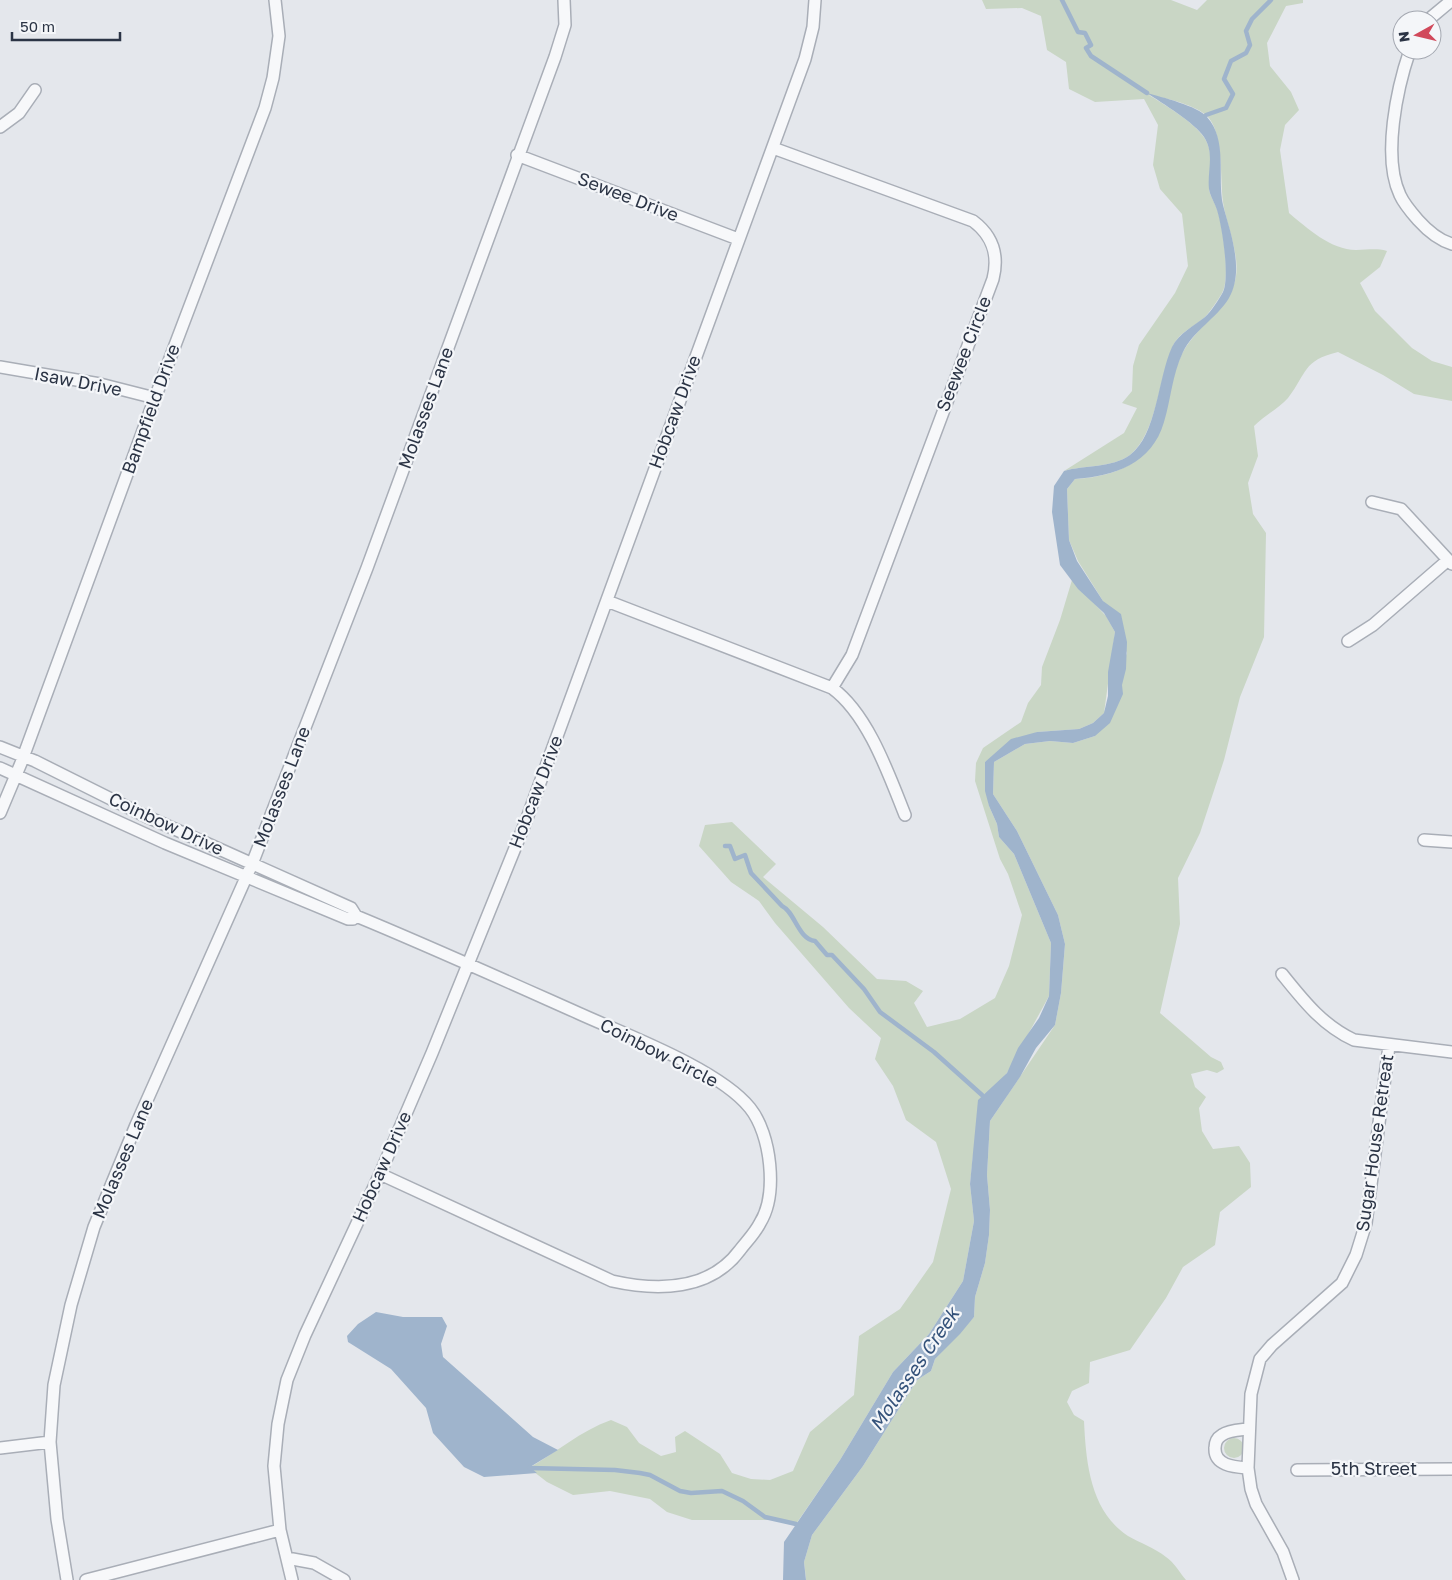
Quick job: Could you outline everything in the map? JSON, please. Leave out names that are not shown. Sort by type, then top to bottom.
[{"type":"street","name":"Bampfield Drive","points":[[0,813],[24,756],[155,398],[265,108],[273,78],[279,36],[275,0]]},
{"type":"street","name":"Molasses Lane","points":[[67,1580],[57,1519],[50,1442],[54,1385],[71,1305],[94,1227],[136,1125],[252,864],[368,568],[517,155],[555,57],[565,25],[564,0]]},
{"type":"street","name":"Hobcaw Drive","points":[[292,1580],[280,1530],[274,1466],[278,1424],[288,1380],[305,1335],[380,1174],[470,964],[526,822],[738,239],[806,59],[813,27],[815,0]]},
{"type":"street","points":[[1440,10],[1452,0]]},
{"type":"street","points":[[1407,60],[1402,73],[1394,124],[1394,174],[1400,194],[1411,212],[1426,229],[1452,244]]},
{"type":"street","points":[[0,127],[19,113],[35,90]]},
{"type":"street","name":"Seewee Circle","points":[[773,148],[973,221],[988,235],[996,256],[993,279],[850,661],[832,688]]},
{"type":"street","name":"Sewee Drive","points":[[517,155],[738,239]]},
{"type":"street","name":"Isaw Drive","points":[[0,367],[100,384],[155,398]]},
{"type":"street","points":[[1348,641],[1373,625],[1450,562],[1401,508],[1372,502]]},
{"type":"street","points":[[607,601],[832,688],[849,704],[869,735],[886,769],[905,815]]},
{"type":"street","name":"Coinbow Drive","points":[[0,747],[24,756],[141,814],[351,908],[356,916],[470,964]]},
{"type":"street","name":"Coinbow Drive","points":[[0,768],[165,843],[246,877],[348,919],[353,919],[356,916]]},
{"type":"street","points":[[1424,840],[1452,842]]},
{"type":"street","name":"Coinbow Circle","points":[[380,1174],[612,1282],[640,1288],[676,1287],[706,1278],[735,1257],[761,1222],[771,1187],[768,1145],[750,1108],[720,1082],[648,1044],[470,964]]},
{"type":"street","points":[[1282,974],[1318,1016],[1340,1034],[1354,1040],[1389,1046],[1452,1052]]},
{"type":"street","name":"Sugar House Retreat","points":[[1293,1580],[1284,1552],[1256,1504],[1248,1468],[1248,1429],[1251,1394],[1260,1359],[1272,1344],[1342,1283],[1359,1248],[1366,1223],[1389,1046]]},
{"type":"street","points":[[1248,1429],[1233,1430],[1222,1434],[1216,1440],[1214,1450],[1218,1459],[1226,1465],[1248,1468]]},
{"type":"street","points":[[0,1448],[50,1442]]},
{"type":"street","name":"5th Street","points":[[1297,1470],[1452,1469]]},
{"type":"street","points":[[86,1580],[280,1530]]},
{"type":"street","points":[[287,1558],[314,1564],[344,1580]]},
{"type":"green space","points":[[982,0],[1171,0],[1197,10],[1207,0],[1303,0],[1303,3],[1286,6],[1267,43],[1270,66],[1291,92],[1299,110],[1285,125],[1280,150],[1289,213],[1320,237],[1338,246],[1356,250],[1376,249],[1387,251],[1380,267],[1360,283],[1375,311],[1412,348],[1432,361],[1452,367],[1452,401],[1414,394],[1383,375],[1338,352],[1326,355],[1318,359],[1307,369],[1288,398],[1254,426],[1258,456],[1248,483],[1253,514],[1266,533],[1264,637],[1240,697],[1224,760],[1200,833],[1178,878],[1180,924],[1160,1013],[1211,1057],[1221,1062],[1224,1069],[1217,1073],[1207,1070],[1191,1074],[1195,1087],[1206,1097],[1199,1108],[1202,1131],[1213,1149],[1239,1146],[1250,1163],[1251,1187],[1220,1212],[1215,1245],[1183,1267],[1166,1298],[1130,1350],[1090,1362],[1089,1383],[1072,1391],[1067,1402],[1074,1415],[1084,1421],[1086,1453],[1092,1484],[1105,1513],[1115,1526],[1128,1536],[1169,1559],[1186,1580],[806,1580],[804,1562],[812,1535],[863,1466],[917,1380],[931,1371],[935,1359],[974,1317],[975,1297],[985,1263],[989,1235],[990,1210],[987,1175],[990,1121],[1055,1025],[1061,993],[1065,944],[1058,915],[1017,831],[993,794],[994,762],[1025,744],[1050,741],[1073,743],[1095,736],[1127,653],[1103,601],[1078,561],[1069,540],[1067,489],[1075,479],[1108,474],[1135,461],[1146,451],[1162,425],[1174,375],[1181,356],[1193,337],[1229,294],[1236,275],[1235,254],[1223,202],[1218,143],[1212,122],[1206,115],[1194,108],[1149,95],[1192,125],[1207,142],[1210,155],[1209,191],[1217,209],[1223,238],[1226,263],[1225,284],[1222,293],[1208,314],[1179,337],[1173,346],[1152,419],[1139,445],[1130,455],[1115,462],[1064,471],[1124,433],[1137,408],[1122,403],[1132,391],[1133,366],[1139,345],[1175,293],[1188,266],[1182,214],[1160,189],[1153,165],[1158,125],[1144,99],[1095,102],[1069,89],[1066,62],[1047,50],[1041,16],[1022,8],[986,9]]},
{"type":"green space","points":[[1072,580],[1106,616],[1115,632],[1104,713],[1093,723],[1079,729],[1037,732],[985,762],[989,806],[997,824],[999,837],[1014,854],[1051,943],[1049,996],[1007,1073],[999,1082],[973,1155],[970,1184],[974,1221],[963,1281],[929,1334],[893,1372],[840,1460],[796,1524],[774,1520],[692,1520],[667,1512],[650,1499],[610,1491],[573,1495],[547,1482],[529,1468],[579,1436],[611,1420],[627,1427],[639,1443],[661,1456],[676,1452],[675,1437],[685,1431],[720,1454],[732,1473],[751,1479],[770,1480],[793,1471],[810,1432],[854,1395],[859,1336],[900,1309],[933,1262],[951,1189],[936,1142],[906,1120],[893,1086],[875,1059],[881,1038],[849,1008],[775,923],[759,901],[731,882],[699,846],[705,825],[732,822],[776,864],[763,877],[823,927],[877,979],[906,981],[923,991],[914,1003],[927,1027],[960,1019],[995,998],[1009,966],[1022,915],[1008,874],[1000,859],[975,781],[976,763],[983,748],[1021,722],[1028,703],[1041,685],[1042,667],[1060,620]]},
{"type":"green space","points":[[1234,1438],[1241,1441],[1244,1448],[1241,1455],[1234,1458],[1227,1455],[1224,1448],[1227,1441]]},
{"type":"water","points":[[1147,93],[1196,109],[1207,117],[1213,126],[1220,148],[1221,194],[1235,251],[1236,275],[1234,287],[1229,298],[1187,344],[1183,352],[1176,369],[1164,422],[1151,448],[1130,465],[1104,475],[1075,479],[1067,489],[1069,540],[1077,561],[1103,601],[1121,614],[1127,642],[1126,669],[1122,685],[1123,694],[1110,723],[1095,736],[1073,743],[1050,741],[1025,744],[994,762],[993,794],[1017,831],[1058,915],[1065,944],[1061,993],[1055,1025],[1036,1048],[1020,1077],[990,1121],[987,1175],[990,1210],[989,1235],[985,1263],[975,1297],[974,1317],[935,1359],[931,1371],[917,1380],[863,1466],[812,1535],[804,1562],[806,1580],[783,1580],[784,1542],[840,1460],[893,1372],[929,1334],[963,1281],[974,1221],[970,1184],[978,1100],[1007,1073],[1018,1048],[1039,1018],[1049,996],[1051,943],[1014,854],[999,837],[997,824],[985,791],[985,762],[1011,739],[1037,732],[1079,729],[1093,723],[1104,713],[1108,696],[1108,672],[1115,632],[1104,613],[1078,589],[1060,565],[1052,512],[1054,486],[1064,471],[1115,462],[1130,455],[1139,446],[1146,434],[1156,405],[1167,359],[1172,347],[1183,334],[1210,312],[1223,292],[1225,285],[1225,251],[1217,210],[1209,189],[1210,156],[1207,143],[1200,132],[1193,126]]},
{"type":"water","points":[[376,1312],[403,1317],[442,1317],[447,1326],[441,1344],[443,1357],[533,1437],[558,1450],[530,1467],[537,1473],[484,1477],[464,1467],[433,1433],[426,1408],[391,1369],[348,1342],[347,1336],[358,1324]]},
{"type":"waterway","name":"Molasses Creek","points":[[1062,0],[1078,32],[1085,33],[1091,45],[1086,48],[1091,56],[1147,93]]},
{"type":"waterway","points":[[1206,115],[1226,108],[1233,94],[1224,79],[1231,61],[1246,53],[1250,45],[1246,31],[1252,19],[1271,0]]},
{"type":"waterway","points":[[725,846],[730,846],[735,859],[745,855],[751,873],[786,909],[804,936],[815,941],[827,955],[832,955],[864,989],[880,1012],[934,1052],[982,1095]]},
{"type":"waterway","points":[[529,1468],[615,1470],[650,1475],[680,1491],[691,1493],[722,1491],[743,1501],[765,1517],[796,1524]]}]
